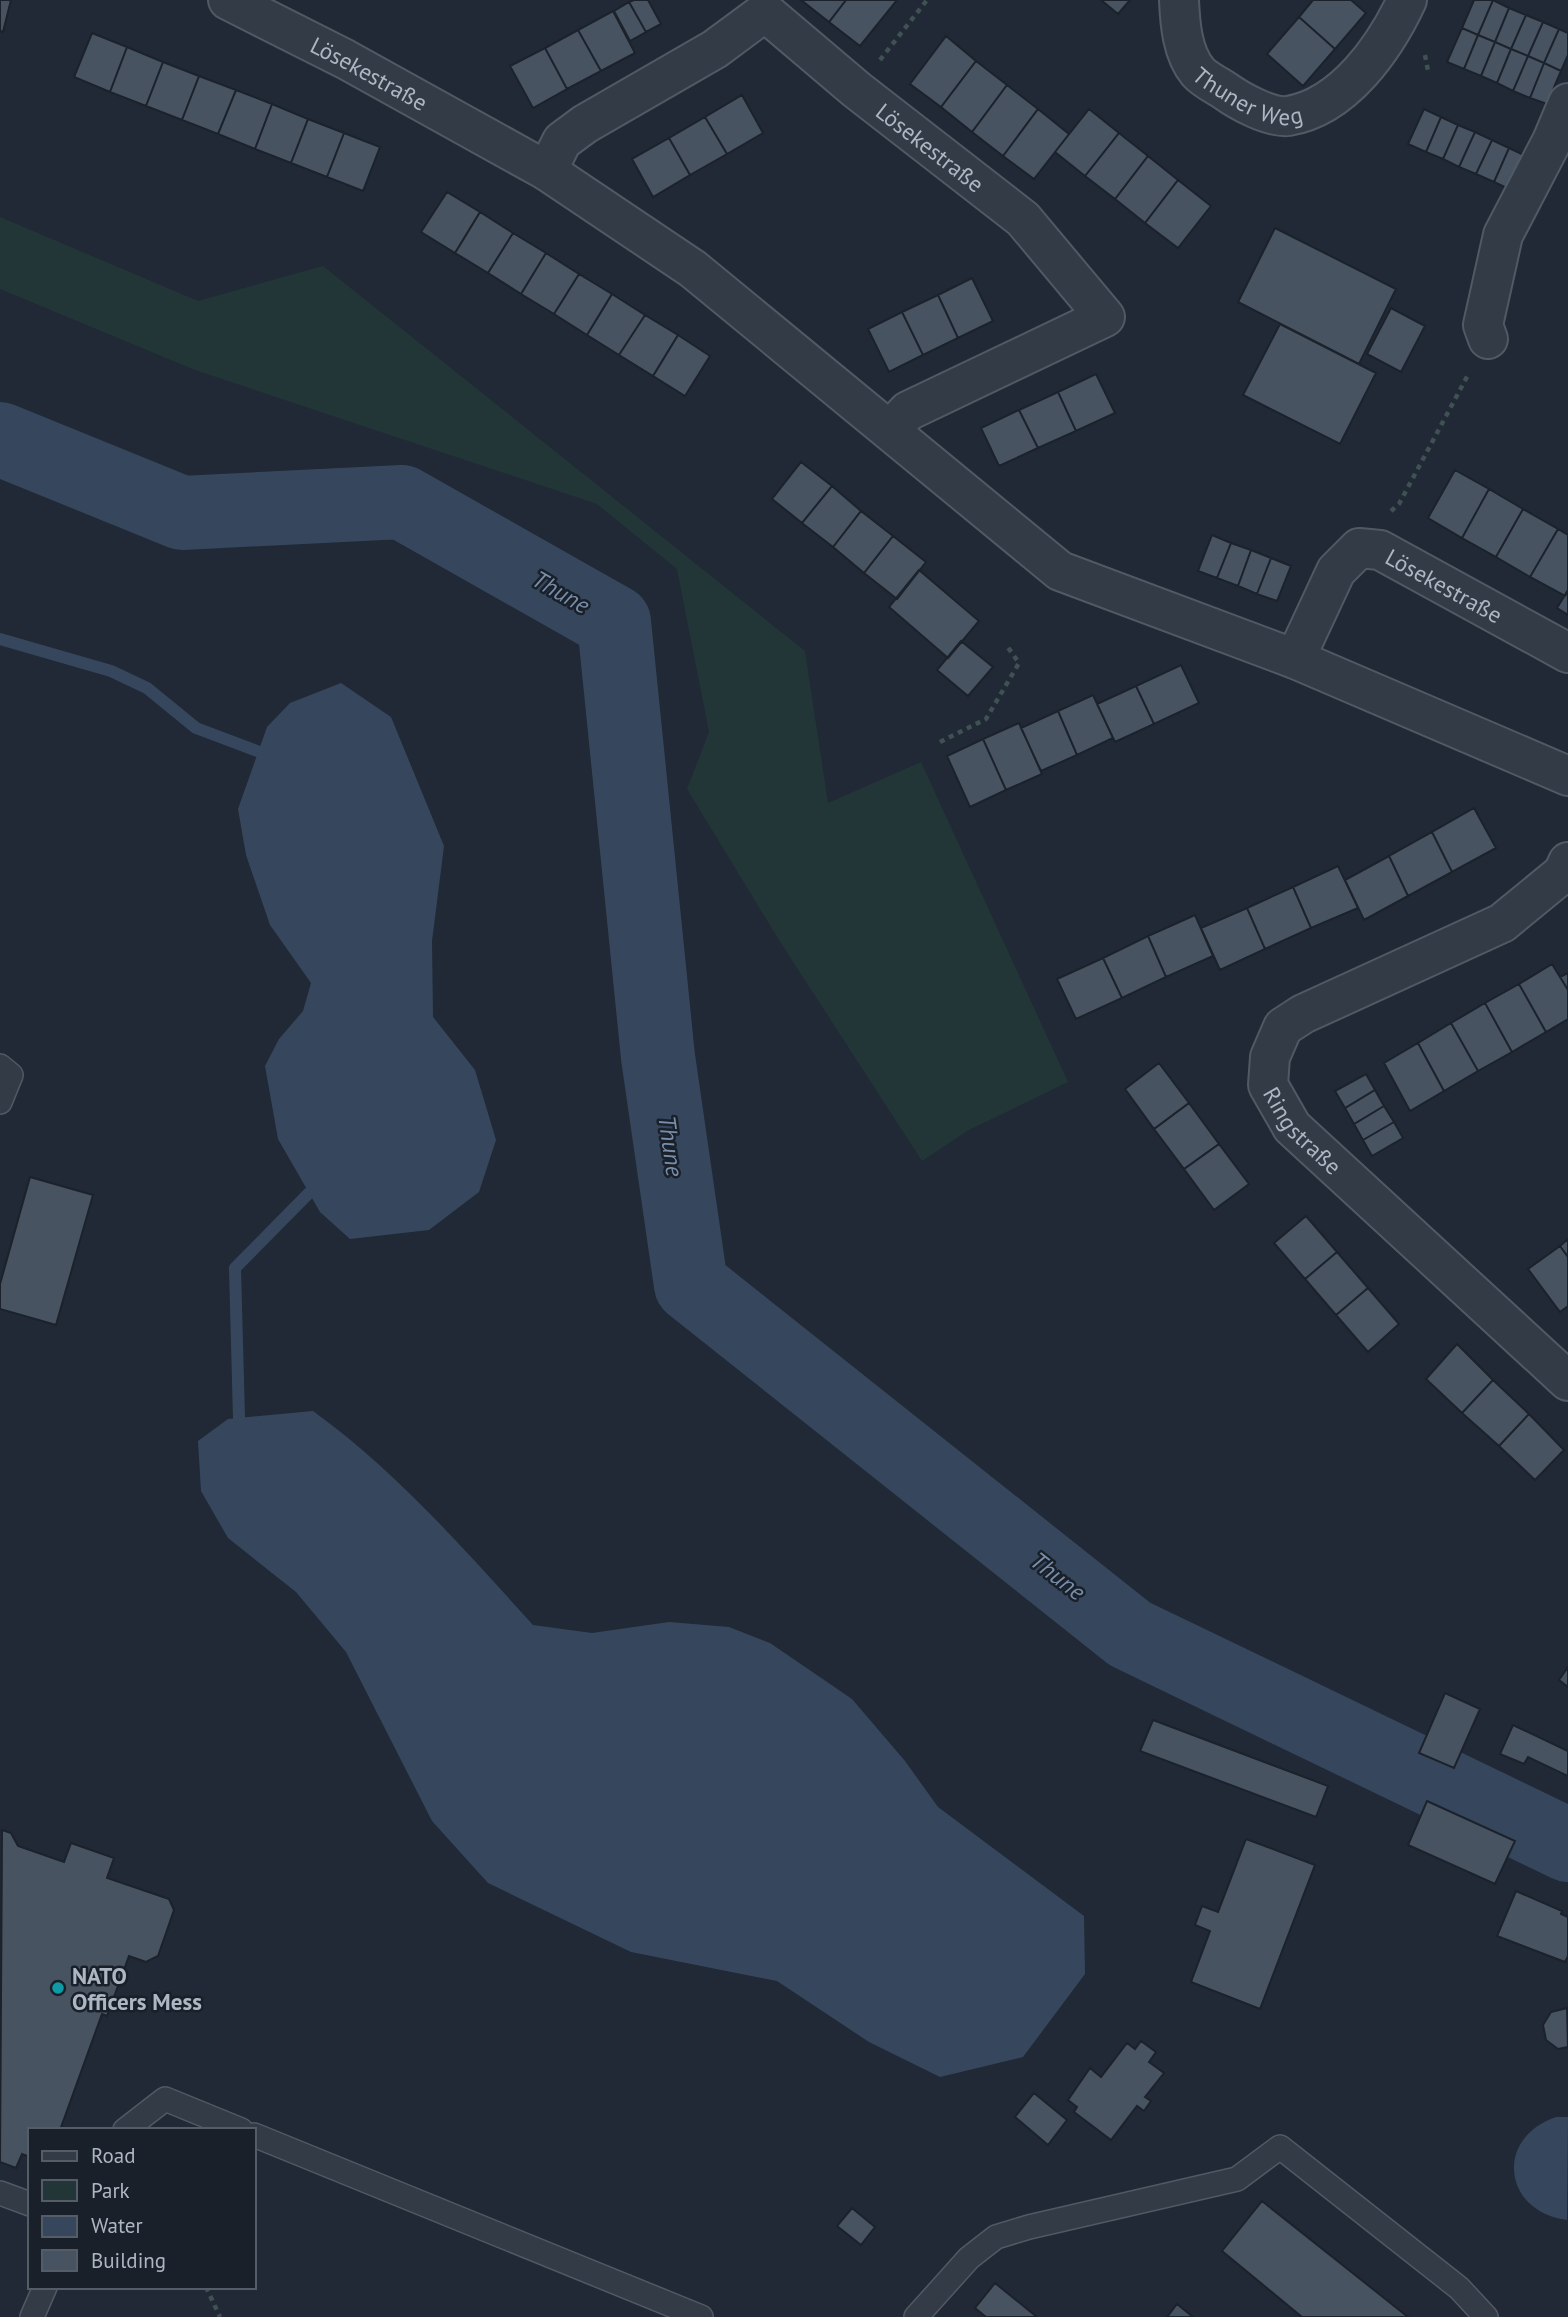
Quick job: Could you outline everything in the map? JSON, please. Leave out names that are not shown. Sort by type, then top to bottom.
[{"type":"street","name":"Lösekestraße","points":[[228,0],[345,59],[547,171],[692,269],[891,429],[1060,571],[1294,659],[1568,776]]},
{"type":"street","name":"Thuner Weg","points":[[1179,0],[1181,35],[1197,71],[1244,104],[1286,116],[1317,106],[1346,87],[1380,48],[1407,0]]},
{"type":"street","name":"Lösekestraße","points":[[547,171],[562,141],[577,130],[715,50],[765,12],[857,90],[1023,219],[1105,317],[908,411],[891,429]]},
{"type":"street","points":[[1488,339],[1483,324],[1503,235],[1552,141],[1568,103]]},
{"type":"street","name":"Lösekestraße","points":[[1294,659],[1336,571],[1359,548],[1380,550],[1568,653]]},
{"type":"street","name":"Ringstraße","points":[[1568,862],[1563,873],[1502,923],[1303,1014],[1283,1027],[1270,1057],[1268,1085],[1292,1127],[1568,1381]]},
{"type":"lane","points":[[0,1066],[11,1075],[0,1102]]},
{"type":"lane","points":[[127,2128],[165,2099],[236,2128]]},
{"type":"lane","points":[[256,2136],[701,2317]]},
{"type":"lane","points":[[916,2317],[969,2258],[996,2237],[1237,2179],[1280,2147],[1459,2288],[1486,2317]]},
{"type":"lane","points":[[0,2193],[28,2203]]},
{"type":"lane","points":[[32,2317],[44,2289]]},
{"type":"path","points":[[857,90],[927,0]]},
{"type":"path","points":[[1359,548],[1371,529],[1399,504],[1488,339]]},
{"type":"path","points":[[940,742],[986,719],[1019,663],[1007,646]]},
{"type":"path","points":[[207,2289],[220,2317]]},
{"type":"green space","points":[[0,217],[198,301],[323,266],[805,651],[828,803],[921,762],[1068,1082],[967,1131],[922,1161],[779,940],[687,789],[709,732],[677,569],[597,504],[195,370],[0,289]]},
{"type":"water","points":[[341,683],[391,717],[444,846],[432,941],[433,1017],[475,1070],[496,1140],[479,1192],[429,1230],[350,1239],[320,1212],[278,1139],[265,1066],[279,1039],[303,1011],[311,983],[270,925],[246,855],[238,809],[267,727],[290,703]]},
{"type":"water","points":[[313,1411],[401,1485],[533,1625],[592,1633],[669,1622],[729,1627],[770,1643],[852,1699],[905,1761],[938,1807],[1084,1916],[1085,1974],[1023,2057],[940,2077],[869,2042],[777,1981],[631,1952],[488,1883],[432,1821],[346,1652],[296,1592],[228,1538],[201,1491],[198,1441],[228,1419]]},
{"type":"water","points":[[1556,2117],[1568,2117],[1567,2220],[1546,2214],[1530,2203],[1519,2189],[1514,2173],[1515,2157],[1523,2141],[1536,2127]]},
{"type":"building","points":[[0,0],[11,0],[3,32],[0,31]]},
{"type":"building","points":[[648,0],[661,24],[646,32],[629,2]]},
{"type":"building","points":[[801,0],[846,0],[829,22]]},
{"type":"building","points":[[846,0],[897,0],[860,46],[829,22]]},
{"type":"building","points":[[1101,0],[1130,0],[1118,14]]},
{"type":"building","points":[[1313,0],[1351,0],[1366,13],[1335,49],[1299,17]]},
{"type":"building","points":[[1474,0],[1493,0],[1478,35],[1462,28]]},
{"type":"building","points":[[1493,0],[1509,8],[1495,42],[1478,35]]},
{"type":"building","points":[[629,2],[646,32],[630,41],[614,11]]},
{"type":"building","points":[[1509,8],[1526,15],[1511,49],[1495,42]]},
{"type":"building","points":[[613,11],[635,53],[601,71],[578,30]]},
{"type":"building","points":[[1526,15],[1543,22],[1528,56],[1511,49]]},
{"type":"building","points":[[1299,17],[1335,49],[1303,86],[1267,54]]},
{"type":"building","points":[[1543,22],[1559,29],[1544,63],[1528,56]]},
{"type":"building","points":[[1462,28],[1478,35],[1464,69],[1447,62]]},
{"type":"building","points":[[1559,29],[1568,33],[1568,55],[1561,71],[1544,63]]},
{"type":"building","points":[[578,30],[601,71],[567,89],[545,48]]},
{"type":"building","points":[[92,33],[127,47],[110,92],[74,77]]},
{"type":"building","points":[[1478,35],[1495,42],[1481,76],[1464,69]]},
{"type":"building","points":[[946,36],[976,61],[941,107],[910,84]]},
{"type":"building","points":[[1495,42],[1511,49],[1497,83],[1481,76]]},
{"type":"building","points":[[127,47],[163,62],[146,106],[110,92]]},
{"type":"building","points":[[545,48],[567,89],[533,108],[510,66]]},
{"type":"building","points":[[1511,49],[1528,56],[1513,91],[1497,83]]},
{"type":"building","points":[[1528,56],[1544,63],[1530,98],[1513,91]]},
{"type":"building","points":[[976,61],[1007,85],[972,132],[941,107]]},
{"type":"building","points":[[163,62],[199,76],[182,120],[146,106]]},
{"type":"building","points":[[1544,63],[1561,71],[1547,104],[1530,98]]},
{"type":"building","points":[[199,76],[236,90],[218,134],[182,120]]},
{"type":"building","points":[[1007,85],[1038,109],[1003,156],[972,132]]},
{"type":"building","points":[[236,90],[272,104],[255,149],[218,134]]},
{"type":"building","points":[[742,95],[763,133],[727,154],[705,117]]},
{"type":"building","points":[[272,104],[308,119],[291,163],[255,149]]},
{"type":"building","points":[[1038,109],[1069,134],[1034,179],[1003,156]]},
{"type":"building","points":[[1089,109],[1119,133],[1085,176],[1055,152]]},
{"type":"building","points":[[1424,109],[1441,117],[1426,152],[1408,144]]},
{"type":"building","points":[[705,117],[727,154],[690,175],[669,138]]},
{"type":"building","points":[[1441,117],[1458,125],[1443,159],[1426,152]]},
{"type":"building","points":[[308,119],[344,133],[327,177],[291,163]]},
{"type":"building","points":[[1458,125],[1475,132],[1459,167],[1443,159]]},
{"type":"building","points":[[1475,132],[1492,140],[1476,174],[1459,167]]},
{"type":"building","points":[[344,133],[380,147],[363,191],[327,177]]},
{"type":"building","points":[[1119,133],[1148,156],[1115,199],[1085,176]]},
{"type":"building","points":[[669,138],[690,175],[653,197],[632,159]]},
{"type":"building","points":[[1492,140],[1509,148],[1494,182],[1476,174]]},
{"type":"building","points":[[1509,148],[1526,156],[1511,190],[1494,182]]},
{"type":"building","points":[[1148,156],[1178,180],[1145,223],[1115,199]]},
{"type":"building","points":[[1178,180],[1211,206],[1178,248],[1145,223]]},
{"type":"building","points":[[447,192],[480,212],[455,253],[421,232]]},
{"type":"building","points":[[480,212],[513,233],[488,273],[455,253]]},
{"type":"building","points":[[1275,228],[1396,289],[1359,364],[1238,302]]},
{"type":"building","points":[[513,233],[546,253],[521,294],[488,273]]},
{"type":"building","points":[[546,253],[579,274],[554,314],[521,294]]},
{"type":"building","points":[[579,274],[612,294],[587,335],[554,314]]},
{"type":"building","points":[[972,278],[993,321],[958,338],[938,295]]},
{"type":"building","points":[[612,294],[645,315],[619,355],[587,335]]},
{"type":"building","points":[[938,295],[958,338],[923,355],[902,312]]},
{"type":"building","points":[[1391,308],[1425,326],[1401,372],[1367,354]]},
{"type":"building","points":[[902,312],[923,355],[889,372],[868,329]]},
{"type":"building","points":[[645,315],[678,335],[653,376],[619,355]]},
{"type":"building","points":[[1280,324],[1376,373],[1340,444],[1243,395]]},
{"type":"building","points":[[678,335],[710,356],[685,396],[653,376]]},
{"type":"building","points":[[1096,374],[1115,413],[1076,431],[1058,392]]},
{"type":"building","points":[[1058,392],[1076,431],[1038,448],[1019,410]]},
{"type":"building","points":[[1019,410],[1038,448],[999,466],[981,428]]},
{"type":"building","points":[[801,462],[832,486],[802,523],[772,499]]},
{"type":"building","points":[[1455,470],[1489,489],[1462,538],[1428,518]]},
{"type":"building","points":[[832,486],[861,511],[833,547],[802,523]]},
{"type":"building","points":[[1489,489],[1523,509],[1496,557],[1462,538]]},
{"type":"building","points":[[1523,509],[1558,529],[1530,577],[1496,557]]},
{"type":"building","points":[[861,511],[893,536],[864,573],[833,547]]},
{"type":"building","points":[[1558,529],[1568,535],[1568,590],[1565,596],[1530,577]]},
{"type":"building","points":[[1212,535],[1231,543],[1217,578],[1198,571]]},
{"type":"building","points":[[893,536],[926,562],[897,599],[864,573]]},
{"type":"building","points":[[1231,543],[1251,550],[1238,586],[1217,578]]},
{"type":"building","points":[[1251,550],[1271,558],[1257,594],[1238,586]]},
{"type":"building","points":[[1271,558],[1291,566],[1277,601],[1257,594]]},
{"type":"building","points":[[919,570],[979,621],[948,658],[889,607]]},
{"type":"building","points":[[1568,590],[1568,615],[1557,608]]},
{"type":"building","points":[[961,641],[993,667],[968,696],[937,670]]},
{"type":"building","points":[[1181,665],[1199,703],[1154,724],[1136,686]]},
{"type":"building","points":[[1136,686],[1154,724],[1115,742],[1097,704]]},
{"type":"building","points":[[1093,695],[1113,738],[1077,755],[1058,711]]},
{"type":"building","points":[[1058,711],[1077,755],[1041,771],[1021,728]]},
{"type":"building","points":[[1019,723],[1042,774],[1006,790],[983,739]]},
{"type":"building","points":[[983,739],[1006,790],[970,807],[947,756]]},
{"type":"building","points":[[1474,808],[1496,848],[1452,872],[1432,832]]},
{"type":"building","points":[[1432,832],[1452,872],[1408,896],[1389,856]]},
{"type":"building","points":[[1389,856],[1408,896],[1364,920],[1345,880]]},
{"type":"building","points":[[1338,866],[1358,908],[1311,928],[1293,887]]},
{"type":"building","points":[[1293,887],[1311,928],[1265,949],[1247,908]]},
{"type":"building","points":[[1247,908],[1265,949],[1220,970],[1201,928]]},
{"type":"building","points":[[1195,915],[1213,956],[1166,977],[1148,936]]},
{"type":"building","points":[[1148,936],[1166,977],[1122,998],[1103,958]]},
{"type":"building","points":[[1103,958],[1122,998],[1076,1019],[1057,979]]},
{"type":"building","points":[[1552,964],[1568,990],[1568,1019],[1546,1032],[1519,984]]},
{"type":"building","points":[[1568,973],[1568,990],[1560,977]]},
{"type":"building","points":[[1519,984],[1546,1032],[1512,1052],[1485,1003]]},
{"type":"building","points":[[1485,1003],[1512,1052],[1478,1071],[1451,1023]]},
{"type":"building","points":[[1451,1023],[1478,1071],[1444,1091],[1418,1043]]},
{"type":"building","points":[[1418,1043],[1444,1091],[1410,1111],[1384,1063]]},
{"type":"building","points":[[1159,1063],[1189,1103],[1154,1129],[1125,1089]]},
{"type":"building","points":[[1366,1074],[1375,1090],[1345,1108],[1335,1091]]},
{"type":"building","points":[[1375,1090],[1384,1106],[1354,1124],[1345,1108]]},
{"type":"building","points":[[1189,1103],[1219,1144],[1184,1169],[1154,1129]]},
{"type":"building","points":[[1384,1106],[1394,1122],[1363,1140],[1354,1124]]},
{"type":"building","points":[[1394,1122],[1403,1138],[1372,1156],[1363,1140]]},
{"type":"building","points":[[1219,1144],[1249,1184],[1214,1210],[1184,1169]]},
{"type":"building","points":[[30,1177],[93,1195],[56,1325],[0,1309],[0,1284]]},
{"type":"building","points":[[1306,1216],[1337,1252],[1305,1279],[1274,1243]]},
{"type":"building","points":[[1568,1239],[1568,1257],[1560,1246]]},
{"type":"building","points":[[1560,1246],[1568,1257],[1568,1306],[1560,1312],[1528,1269]]},
{"type":"building","points":[[1337,1252],[1368,1288],[1336,1315],[1305,1279]]},
{"type":"building","points":[[1368,1288],[1399,1324],[1368,1352],[1336,1315]]},
{"type":"building","points":[[1457,1344],[1493,1380],[1462,1413],[1426,1379]]},
{"type":"building","points":[[1493,1380],[1529,1414],[1499,1446],[1462,1413]]},
{"type":"building","points":[[1529,1414],[1564,1450],[1535,1480],[1499,1446]]},
{"type":"building","points":[[1568,1667],[1568,1687],[1559,1680]]},
{"type":"building","points":[[1445,1693],[1480,1709],[1454,1768],[1419,1753]]},
{"type":"building","points":[[1153,1720],[1328,1786],[1316,1817],[1140,1751]]},
{"type":"building","points":[[1513,1725],[1568,1751],[1568,1776],[1528,1757],[1524,1764],[1500,1754]]},
{"type":"building","points":[[1427,1801],[1515,1841],[1495,1884],[1408,1845]]},
{"type":"building","name":"NATO Officers Mess","points":[[2,1830],[11,1833],[18,1846],[64,1862],[71,1843],[114,1858],[107,1878],[169,1899],[174,1910],[158,1956],[146,1962],[129,1956],[107,2016],[102,2014],[61,2128],[28,2128],[28,2156],[22,2154],[16,2168],[0,2162]]},
{"type":"building","points":[[1246,1839],[1315,1865],[1260,2009],[1191,1982],[1210,1931],[1195,1925],[1202,1906],[1218,1912]]},
{"type":"building","points":[[1516,1891],[1562,1911],[1561,1914],[1568,1917],[1568,1956],[1565,1962],[1497,1936]]},
{"type":"building","points":[[1567,2008],[1568,2047],[1558,2049],[1546,2040],[1543,2025],[1551,2012]]},
{"type":"building","points":[[1141,2041],[1156,2052],[1149,2062],[1164,2073],[1145,2097],[1151,2101],[1144,2111],[1137,2106],[1111,2140],[1074,2112],[1077,2107],[1068,2100],[1090,2068],[1101,2077],[1127,2043],[1135,2049]]},
{"type":"building","points":[[1034,2093],[1067,2120],[1048,2145],[1015,2117]]},
{"type":"building","points":[[1262,2201],[1408,2317],[1302,2317],[1222,2251]]},
{"type":"building","points":[[852,2208],[875,2227],[861,2245],[837,2226]]},
{"type":"building","points":[[995,2283],[1037,2317],[986,2317],[975,2308]]},
{"type":"building","points":[[1177,2304],[1193,2317],[1167,2317]]},
{"type":"waterway","name":"Thune","points":[[0,439],[182,513],[402,502],[614,622],[658,1057],[691,1285],[1130,1634],[1568,1845]]},
{"type":"waterway","points":[[0,639],[111,671],[147,688],[196,728],[257,751]]},
{"type":"waterway","points":[[239,1418],[235,1268],[309,1193]]},
{"type":"place","name":"NATO Officers Mess","points":[[58,1988]]}]
